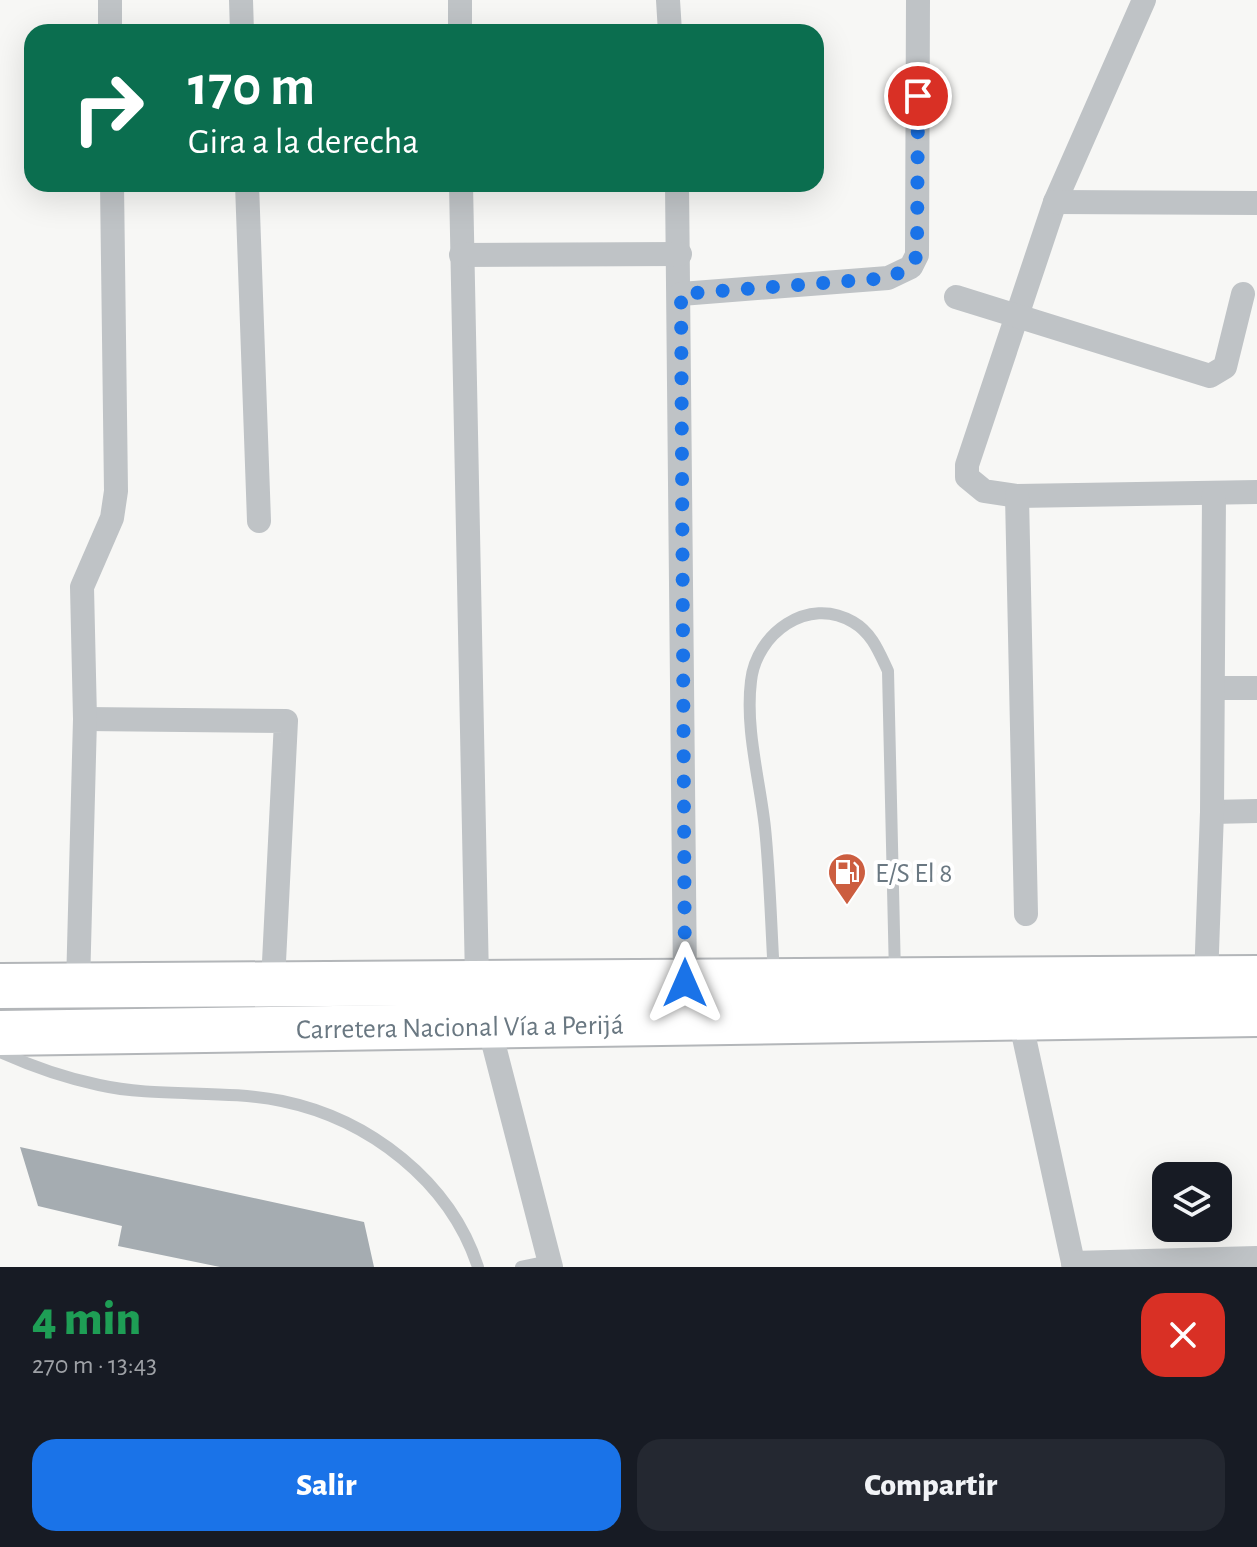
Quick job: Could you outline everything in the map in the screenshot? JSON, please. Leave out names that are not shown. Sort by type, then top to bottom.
[{"type":"highway","name":"Carretera Nacional Vía a Perijá","points":[[0,1033],[487,1025],[1257,978]]},
{"type":"highway","name":"Carretera Nacional Vía a Perijá","points":[[0,986],[477,980],[774,982],[1020,1019],[1257,1014]]},
{"type":"street","points":[[110,0],[110,24]]},
{"type":"street","points":[[241,0],[242,24]]},
{"type":"street","points":[[460,0],[460,24]]},
{"type":"street","points":[[668,0],[670,24]]},
{"type":"street","points":[[681,294],[888,278],[911,267],[917,255],[918,0]]},
{"type":"street","points":[[1144,0],[1055,202],[967,465],[967,477],[984,491],[1017,496],[1257,492]]},
{"type":"street","points":[[78,986],[85,719],[82,587],[112,518],[116,491],[112,192]]},
{"type":"street","points":[[247,192],[259,521]]},
{"type":"street","points":[[461,192],[477,980],[550,1264]]},
{"type":"street","points":[[677,192],[681,294],[685,983]]},
{"type":"street","points":[[1055,202],[1257,203]]},
{"type":"street","points":[[461,255],[680,254]]},
{"type":"street","points":[[956,297],[1210,376],[1225,367],[1243,294]]},
{"type":"street","points":[[1206,979],[1212,812],[1214,494]]},
{"type":"street","points":[[1017,496],[1026,914]]},
{"type":"street","points":[[1213,688],[1257,688]]},
{"type":"street","points":[[85,719],[286,721],[273,982]]},
{"type":"street","points":[[1212,812],[1257,811]]},
{"type":"street","points":[[1020,1019],[1073,1265],[1257,1258]]},
{"type":"lane","points":[[774,982],[765,829],[753,739],[751,681],[761,649],[777,628],[807,615],[830,613],[854,622],[874,641],[888,671],[898,1000]]},
{"type":"lane","points":[[0,1052],[100,1085],[282,1101],[342,1120],[382,1142],[423,1178],[450,1209],[478,1267]]},
{"type":"lane","points":[[521,1267],[550,1264]]},
{"type":"building","points":[[20,1147],[364,1222],[374,1267],[220,1267],[118,1246],[122,1226],[38,1206]]},
{"type":"place","name":"E/S El 8","points":[[847,906]]},
{"type":"route","points":[[685,983],[681,294],[888,278],[902,274],[911,267],[917,255],[918,96]]}]
